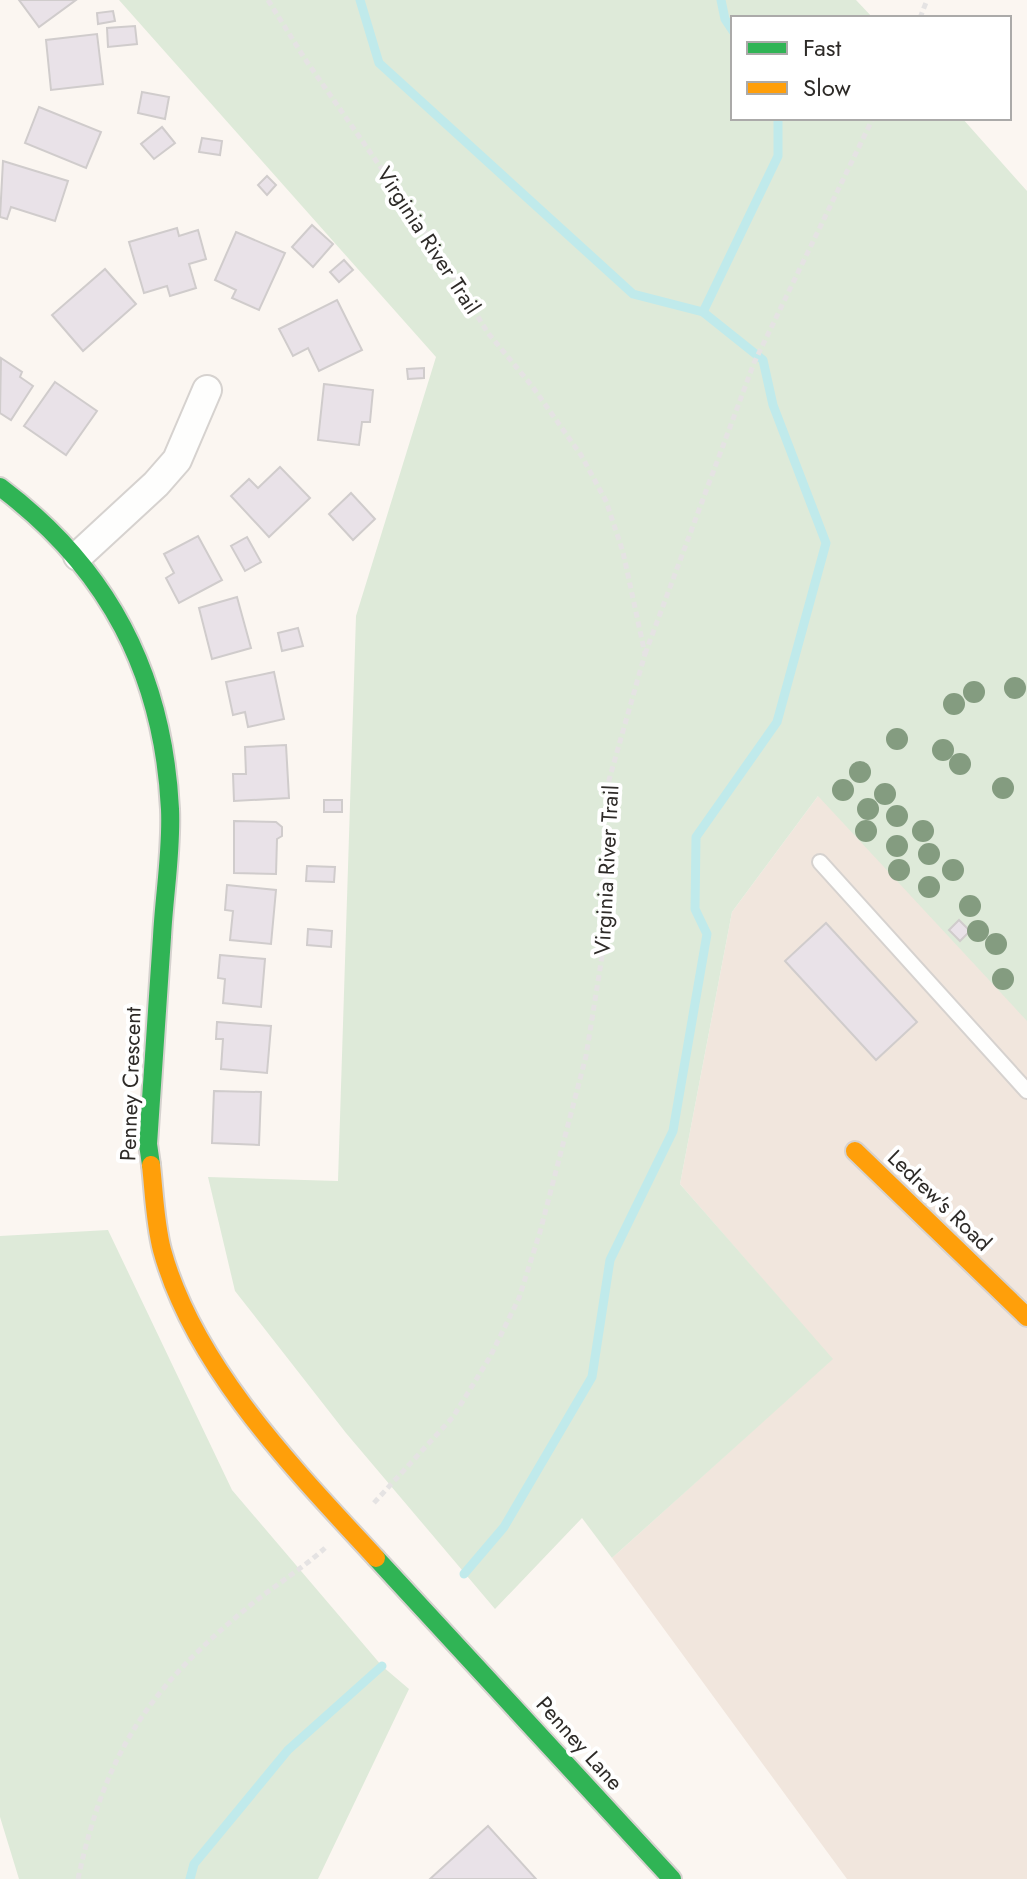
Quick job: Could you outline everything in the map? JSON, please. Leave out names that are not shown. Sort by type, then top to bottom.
[{"type":"street","points":[[78,556],[156,484],[177,460],[207,390]]},
{"type":"street","name":"Penney Crescent","points":[[0,487],[43,519],[78,556],[115,611],[137,653],[155,705],[167,760],[168,867],[148,1144],[152,1196],[169,1272],[196,1336],[223,1380],[348,1528],[452,1638]]},
{"type":"street","name":"Ledrew's Road","points":[[855,1151],[1027,1317]]},
{"type":"street","name":"Penney Lane","points":[[452,1638],[672,1879]]},
{"type":"lane","points":[[820,862],[1027,1091]]},
{"type":"path","name":"Virginia River Trail","points":[[268,0],[305,59],[421,225],[488,333],[532,386],[581,455],[606,501],[623,552],[645,654],[609,780],[605,831],[604,944],[586,1056],[528,1272],[490,1357],[453,1417],[370,1507]]},
{"type":"path","points":[[645,654],[754,363],[872,120]]},
{"type":"path","points":[[78,1879],[89,1829],[116,1758],[139,1717],[171,1679],[252,1604],[329,1545]]},
{"type":"shaded area","points":[[1027,673],[1027,1879],[847,1879],[612,1558],[832,1359],[680,1184],[732,912],[818,796]]},
{"type":"green space","points":[[119,0],[856,0],[871,16],[731,16],[731,120],[964,120],[1027,191],[1027,1021],[818,796],[732,912],[680,1184],[833,1359],[612,1558],[582,1518],[495,1609],[346,1433],[235,1291],[208,1177],[338,1181],[356,616],[436,357]]},
{"type":"green space","points":[[108,1230],[232,1490],[382,1666],[409,1689],[318,1879],[19,1879],[0,1817],[0,1236]]},
{"type":"building","points":[[19,0],[76,0],[39,27]]},
{"type":"building","points":[[113,11],[115,21],[98,24],[97,13]]},
{"type":"building","points":[[135,26],[137,44],[108,47],[107,28]]},
{"type":"building","points":[[97,34],[103,84],[51,90],[46,40]]},
{"type":"building","points":[[142,92],[169,97],[165,119],[138,113]]},
{"type":"building","points":[[39,107],[101,132],[86,168],[25,143]]},
{"type":"building","points":[[162,127],[175,143],[154,159],[141,144]]},
{"type":"building","points":[[202,138],[222,141],[220,155],[199,152]]},
{"type":"building","points":[[3,161],[68,181],[55,221],[11,207],[7,219],[0,217]]},
{"type":"building","points":[[267,176],[276,185],[267,195],[258,185]]},
{"type":"building","points":[[312,225],[333,244],[313,267],[292,247]]},
{"type":"building","points":[[177,228],[179,236],[198,230],[206,259],[189,264],[196,288],[170,296],[167,286],[144,293],[129,242]]},
{"type":"building","points":[[236,232],[285,253],[259,310],[232,298],[236,290],[215,280]]},
{"type":"building","points":[[344,260],[353,270],[339,282],[330,272]]},
{"type":"building","points":[[105,269],[136,304],[83,351],[52,315]]},
{"type":"building","points":[[337,300],[362,350],[319,371],[308,348],[293,356],[279,329]]},
{"type":"building","points":[[1,358],[22,372],[20,377],[33,386],[11,420],[0,413]]},
{"type":"building","points":[[424,368],[424,378],[408,379],[407,369]]},
{"type":"building","points":[[55,382],[97,411],[66,455],[24,426]]},
{"type":"building","points":[[324,384],[373,390],[370,422],[362,422],[359,445],[318,440]]},
{"type":"building","points":[[280,467],[310,498],[269,537],[231,496],[249,479],[258,488]]},
{"type":"building","points":[[351,493],[375,519],[353,540],[329,514]]},
{"type":"building","points":[[198,536],[222,580],[179,603],[166,578],[174,573],[164,554]]},
{"type":"building","points":[[247,537],[261,562],[245,571],[231,546]]},
{"type":"building","points":[[237,597],[251,648],[212,659],[199,608]]},
{"type":"building","points":[[298,628],[303,646],[282,651],[278,633]]},
{"type":"building","points":[[274,672],[284,719],[248,727],[245,712],[233,715],[226,682]]},
{"type":"building","points":[[286,745],[289,798],[234,801],[233,774],[246,774],[245,747]]},
{"type":"building","points":[[324,800],[342,800],[342,812],[324,812]]},
{"type":"building","points":[[234,821],[276,822],[282,827],[282,836],[277,839],[276,874],[234,873]]},
{"type":"building","points":[[307,866],[335,867],[334,882],[306,881]]},
{"type":"building","points":[[227,885],[276,890],[271,944],[230,940],[233,911],[225,910]]},
{"type":"building","points":[[959,920],[970,931],[960,941],[949,930]]},
{"type":"building","points":[[826,923],[917,1022],[876,1060],[785,961]]},
{"type":"building","points":[[308,929],[332,931],[331,947],[307,945]]},
{"type":"building","points":[[220,955],[265,959],[261,1007],[223,1003],[225,979],[218,978]]},
{"type":"building","points":[[217,1022],[271,1026],[267,1073],[221,1069],[223,1039],[216,1039]]},
{"type":"building","points":[[214,1091],[261,1092],[259,1145],[212,1143]]},
{"type":"building","points":[[488,1826],[536,1879],[430,1879]]},
{"type":"waterway","points":[[360,0],[379,63],[633,294],[703,312],[763,360],[773,405],[826,543],[777,722],[696,837],[695,909],[707,934],[673,1131],[610,1260],[592,1377],[504,1527],[464,1574]]},
{"type":"waterway","points":[[721,0],[725,19],[731,28]]},
{"type":"waterway","points":[[703,312],[778,156],[778,120]]},
{"type":"waterway","points":[[190,1879],[194,1864],[288,1750],[382,1666]]},
{"type":"traffic: fast","points":[[0,487],[71,552],[99,589],[123,627],[142,669],[156,713],[165,759],[170,825],[148,1144],[151,1165]]},
{"type":"traffic: fast","points":[[376,1558],[672,1879]]},
{"type":"traffic: slow","points":[[855,1151],[1027,1317]]},
{"type":"traffic: slow","points":[[151,1165],[162,1250],[177,1293],[198,1335],[222,1376],[281,1453],[376,1558]]}]
